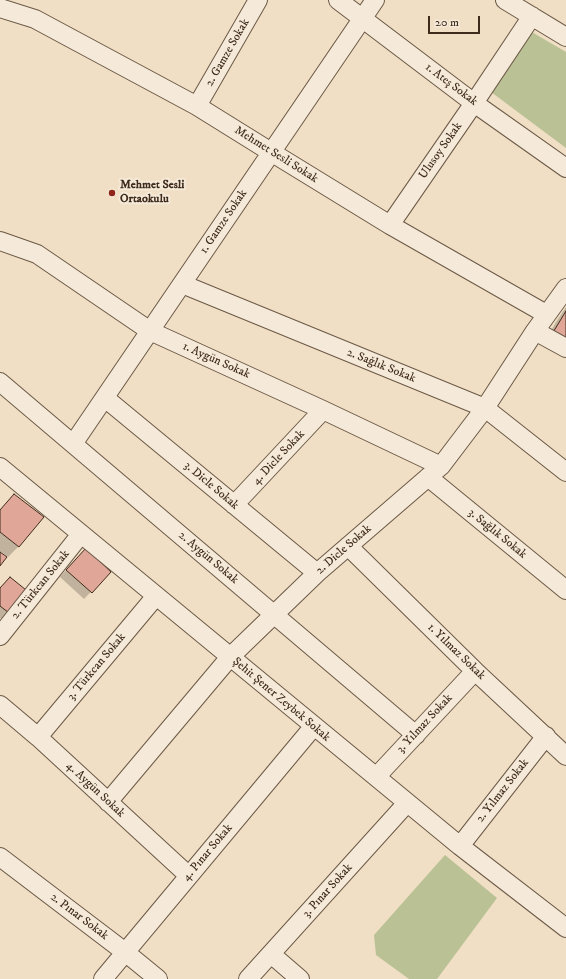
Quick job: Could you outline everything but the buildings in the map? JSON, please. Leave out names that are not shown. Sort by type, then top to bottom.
[{"type":"street","name":"2. Gamze Sokak","points":[[197,106],[258,0]]},
{"type":"street","name":"1. Ateş Sokak","points":[[338,0],[474,103],[566,168]]},
{"type":"street","name":"1. Gamze Sokak","points":[[73,444],[375,0]]},
{"type":"street","points":[[505,0],[566,37]]},
{"type":"street","name":"Mehmet Sesli Sokak","points":[[0,8],[35,19],[197,106],[390,225],[546,314]]},
{"type":"street","name":"Ulusoy Sokak","points":[[390,225],[532,16]]},
{"type":"street","name":"1. Aygün Sokak","points":[[0,240],[37,254],[150,331],[323,410],[435,472]]},
{"type":"street","name":"2. Sağlık Sokak","points":[[182,284],[485,408],[566,472]]},
{"type":"street","name":"2. Dicle Sokak","points":[[108,802],[230,657],[348,546],[435,472],[485,408],[546,314],[566,288]]},
{"type":"street","points":[[535,331],[566,348]]},
{"type":"street","name":"2. Aygün Sokak","points":[[0,382],[416,735]]},
{"type":"street","name":"3. Dicle Sokak","points":[[105,398],[317,574]]},
{"type":"street","name":"4. Dicle Sokak","points":[[234,505],[323,410]]},
{"type":"street","name":"3. Sağlık Sokak","points":[[435,472],[566,590]]},
{"type":"street","name":"Şehit Şener Zeybek Sokak","points":[[3,476],[82,534],[460,846],[564,921]]},
{"type":"street","name":"2. Türkcan Sokak","points":[[0,636],[82,534]]},
{"type":"street","name":"1. Yılmaz Sokak","points":[[348,546],[475,671],[566,756]]},
{"type":"street","name":"3. Türkcan Sokak","points":[[38,737],[156,596]]},
{"type":"street","name":"3. Yılmaz Sokak","points":[[376,777],[475,671]]},
{"type":"street","name":"4. Aygün Sokak","points":[[0,705],[38,737],[189,876]]},
{"type":"street","name":"4. Pınar Sokak","points":[[103,979],[314,726]]},
{"type":"street","name":"2. Yılmaz Sokak","points":[[460,846],[546,736]]},
{"type":"street","name":"3. Pınar Sokak","points":[[248,979],[407,803]]},
{"type":"street","name":"2. Pınar Sokak","points":[[0,857],[125,952],[158,979]]},
{"type":"street","points":[[271,954],[300,979]]},
{"type":"green space","points":[[530,31],[566,52],[566,148],[491,92]]},
{"type":"green space","points":[[445,855],[497,898],[437,979],[409,979],[376,955],[374,935]]},
{"type":"place","name":"Mehmet Sesli Ortaokulu","points":[[112,193]]}]
